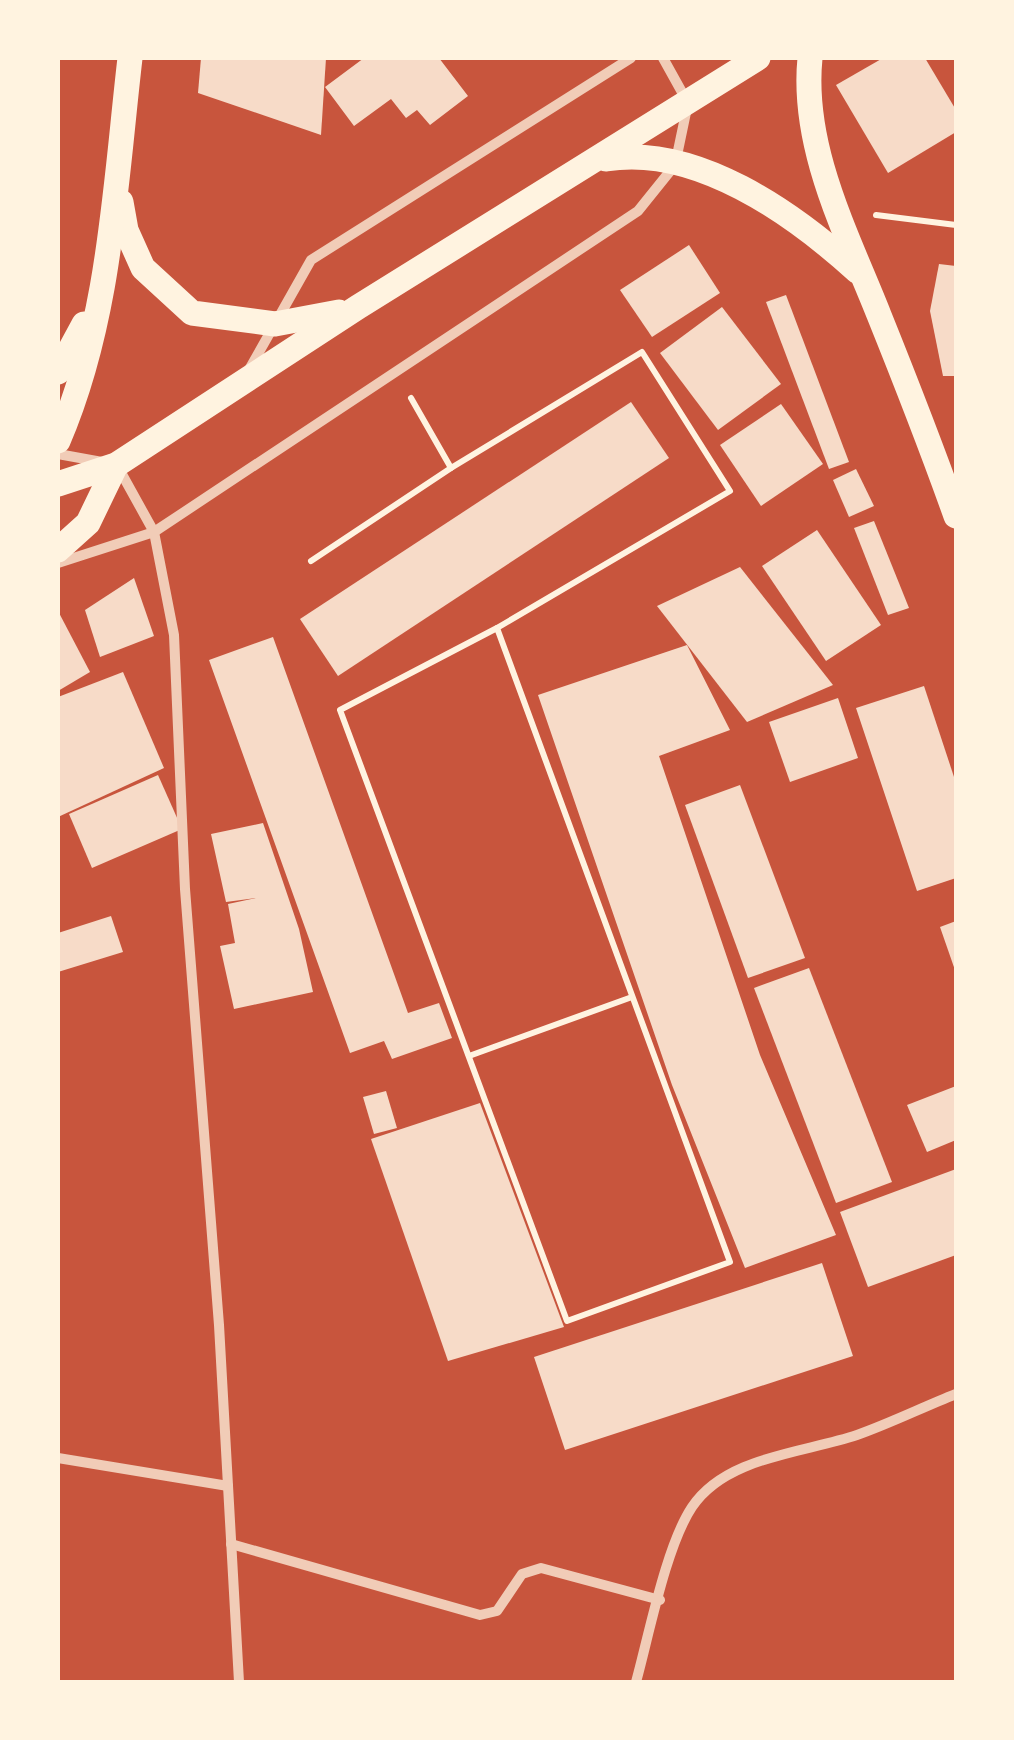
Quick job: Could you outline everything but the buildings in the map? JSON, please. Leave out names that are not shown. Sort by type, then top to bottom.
[{"type":"main road","points":[[58,440],[82,383],[106,273],[130,58]]},
{"type":"main road","points":[[58,484],[116,465],[358,307],[758,58]]},
{"type":"main road","points":[[810,58],[808,78],[817,145],[835,210],[956,516]]},
{"type":"main road","points":[[592,162],[638,154],[724,180],[816,234],[864,278]]},
{"type":"main road","points":[[116,174],[126,230],[143,268],[192,313],[274,324],[358,307]]},
{"type":"main road","points":[[58,372],[72,351],[106,273]]},
{"type":"main road","points":[[58,550],[88,523],[116,465]]},
{"type":"street","points":[[242,382],[310,260],[631,58]]},
{"type":"street","points":[[58,563],[154,532],[638,210],[676,165],[688,103],[663,58]]},
{"type":"street","points":[[58,454],[116,465],[154,532],[174,636],[185,889],[228,1486],[238,1682]]},
{"type":"street","points":[[636,1682],[693,1504],[727,1475],[858,1434],[956,1394]]},
{"type":"street","points":[[58,1458],[228,1486]]},
{"type":"street","points":[[231,1544],[480,1614],[497,1610],[522,1574],[542,1568],[660,1600]]},
{"type":"path","points":[[835,210],[956,225]]},
{"type":"path","points":[[310,560],[451,468],[642,352],[730,491],[497,628],[340,710],[567,1321],[730,1262],[497,628]]},
{"type":"path","points":[[396,371],[451,468]]},
{"type":"path","points":[[468,1056],[632,997]]}]
